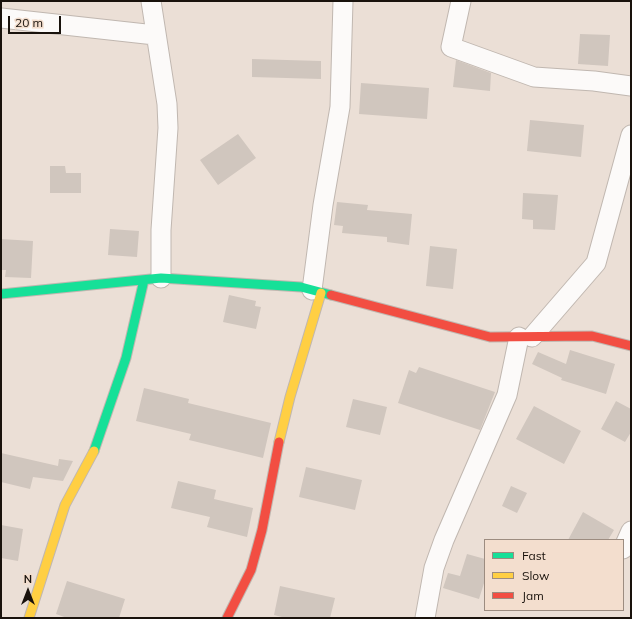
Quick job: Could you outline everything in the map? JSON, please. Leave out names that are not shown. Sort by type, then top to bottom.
[{"type":"street","points":[[29,618],[43,577],[53,536],[65,505],[98,445],[152,279],[161,230],[168,128],[167,104],[155,35],[151,1]]},
{"type":"street","points":[[227,618],[251,570],[262,530],[272,474],[290,397],[317,291],[323,205],[340,107],[343,1]]},
{"type":"street","points":[[461,1],[451,47],[534,77],[594,81],[631,86]]},
{"type":"street","points":[[1,18],[155,35]]},
{"type":"street","points":[[425,618],[437,561],[468,482],[489,439],[507,394],[525,337],[596,263],[631,135]]},
{"type":"street","points":[[1,294],[152,279],[301,287],[490,337],[592,336],[631,346]]},
{"type":"street","points":[[624,547],[631,531]]},
{"type":"building","points":[[580,34],[610,35],[608,66],[578,64]]},
{"type":"building","points":[[252,59],[321,61],[321,79],[252,77]]},
{"type":"building","points":[[456,60],[491,73],[490,91],[453,87]]},
{"type":"building","points":[[361,83],[429,88],[427,119],[359,114]]},
{"type":"building","points":[[530,120],[584,125],[581,157],[527,151]]},
{"type":"building","points":[[238,134],[256,158],[218,185],[200,160]]},
{"type":"building","points":[[50,166],[65,166],[66,173],[81,173],[81,193],[50,193]]},
{"type":"building","points":[[523,193],[558,195],[555,230],[533,229],[533,220],[522,219]]},
{"type":"building","points":[[337,202],[368,205],[367,210],[412,214],[409,245],[387,242],[387,237],[342,233],[343,226],[334,225]]},
{"type":"building","points":[[110,229],[139,231],[137,257],[108,255]]},
{"type":"building","points":[[1,239],[33,241],[31,278],[5,277],[6,270],[1,270]]},
{"type":"building","points":[[430,246],[457,249],[453,289],[426,286]]},
{"type":"building","points":[[229,295],[256,301],[255,306],[261,307],[256,329],[223,322]]},
{"type":"building","points":[[570,350],[615,364],[606,394],[561,380],[562,378],[532,364],[538,352],[566,364]]},
{"type":"building","points":[[419,367],[495,392],[480,430],[398,403],[409,370],[416,373]]},
{"type":"building","points":[[144,388],[189,399],[188,403],[271,423],[263,458],[189,440],[191,434],[136,421]]},
{"type":"building","points":[[353,399],[387,407],[380,435],[346,427]]},
{"type":"building","points":[[616,401],[631,409],[631,432],[625,442],[601,429]]},
{"type":"building","points":[[534,406],[581,431],[564,464],[516,439]]},
{"type":"building","points":[[1,453],[58,466],[59,459],[73,461],[63,481],[33,477],[30,489],[1,482]]},
{"type":"building","points":[[306,467],[362,480],[355,510],[299,497]]},
{"type":"building","points":[[178,481],[216,490],[214,499],[253,508],[247,537],[207,527],[210,517],[171,508]]},
{"type":"building","points":[[511,486],[527,493],[517,513],[502,506]]},
{"type":"building","points":[[583,512],[614,530],[609,539],[569,539]]},
{"type":"building","points":[[1,525],[23,529],[18,561],[1,558]]},
{"type":"building","points":[[467,554],[484,559],[484,583],[479,599],[443,588],[448,573],[460,576]]},
{"type":"building","points":[[67,581],[125,599],[119,618],[67,618],[56,614]]},
{"type":"building","points":[[280,586],[335,598],[330,618],[286,618],[274,615]]},
{"type":"traffic: fast","points":[[1,294],[161,278],[301,287],[331,295]]},
{"type":"traffic: fast","points":[[94,451],[126,358],[144,280]]},
{"type":"traffic: slow","points":[[279,442],[290,397],[321,293]]},
{"type":"traffic: slow","points":[[29,618],[65,505],[94,451]]},
{"type":"traffic: jam","points":[[331,295],[490,337],[592,336],[631,346]]},
{"type":"traffic: jam","points":[[227,618],[251,570],[262,530],[279,442]]}]
